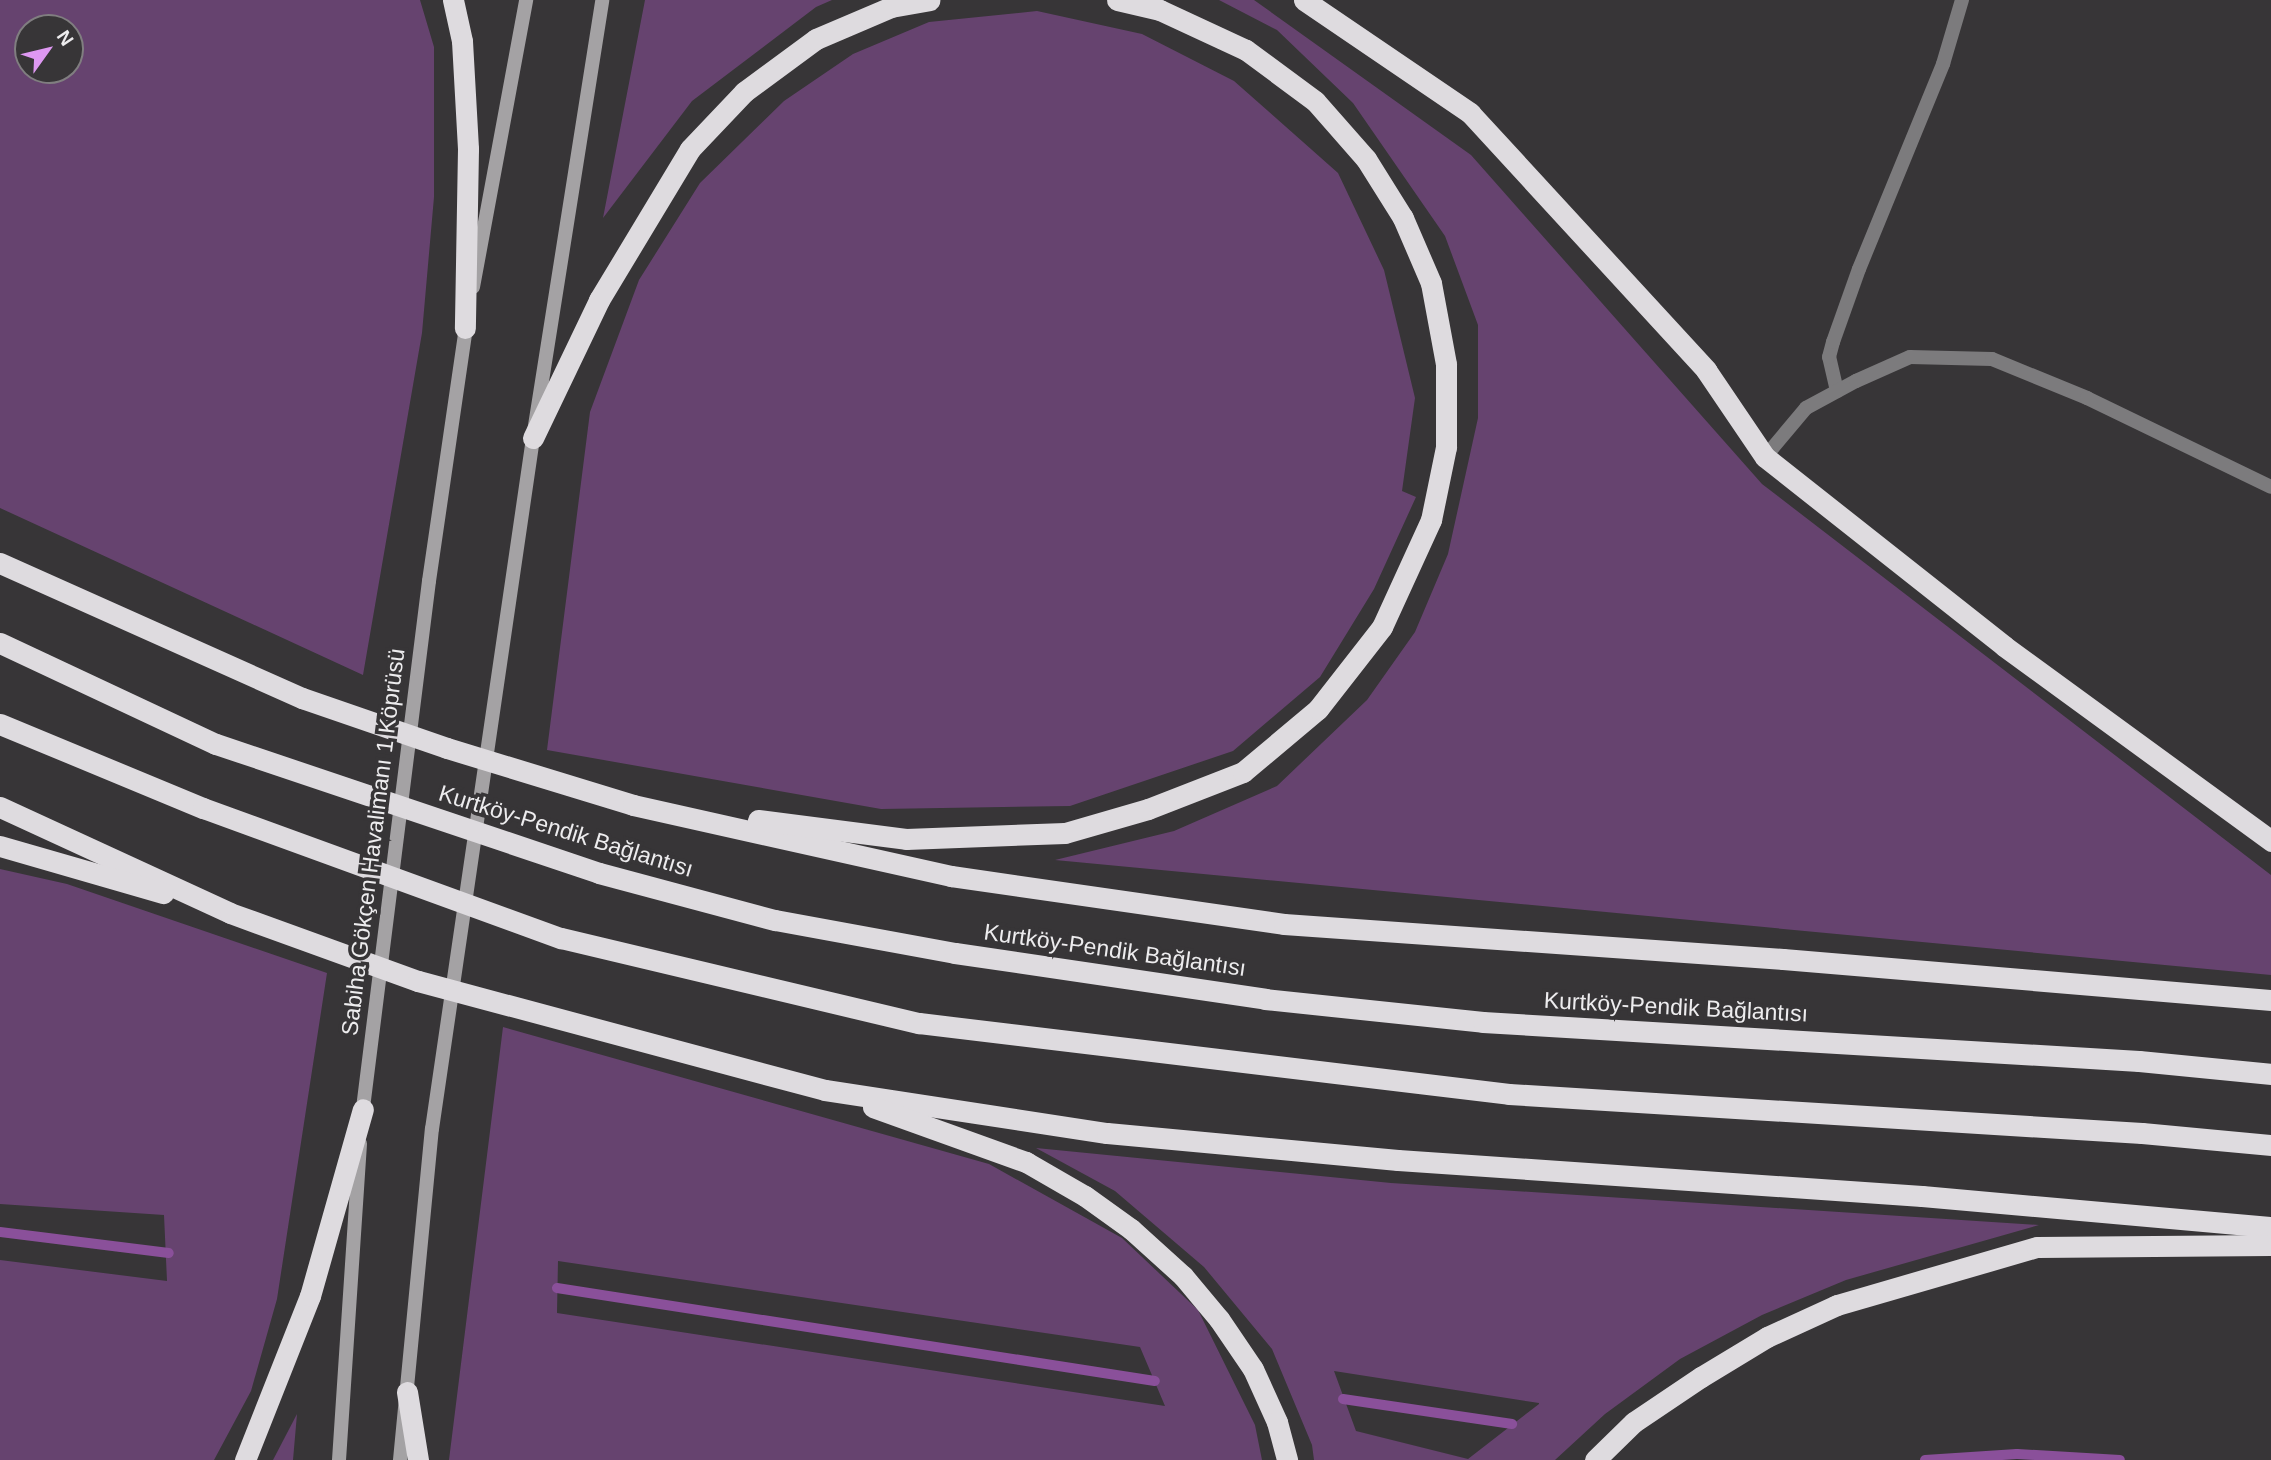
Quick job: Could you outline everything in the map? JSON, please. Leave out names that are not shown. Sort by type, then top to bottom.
[{"type":"highway","points":[[453,0],[462,41],[468,149],[466,328]]},
{"type":"highway","points":[[533,438],[599,300],[690,149],[744,92],[816,39],[891,7],[929,0]]},
{"type":"highway","points":[[634,805],[906,839],[1065,833],[1148,809],[1243,772],[1318,709],[1382,627],[1431,520],[1446,447],[1447,364],[1431,284],[1403,218],[1366,159],[1315,101],[1246,50],[1160,10],[1116,0]]},
{"type":"highway","points":[[1304,0],[1470,113],[1706,370],[1765,457],[2004,646],[2271,841]]},
{"type":"highway","points":[[0,563],[120,620],[302,698],[447,748],[634,805],[951,876],[1284,924],[1797,960],[2271,1000]]},
{"type":"highway","name":"Kurtköy-Pendik Bağlantısı","points":[[0,643],[216,744],[599,873],[788,922],[955,953],[1252,997],[1483,1022],[2139,1061],[2271,1074]]},
{"type":"highway","points":[[0,724],[203,808],[561,938],[919,1023],[1509,1094],[2142,1133],[2271,1145]]},
{"type":"highway","points":[[0,807],[230,913]]},
{"type":"highway","points":[[0,846],[230,913],[418,981],[825,1090],[1026,1161],[1085,1196],[1131,1229],[1183,1276],[1219,1319],[1253,1369],[1277,1422],[1287,1460]]},
{"type":"highway","points":[[825,1090],[1121,1134],[1398,1160],[1922,1196],[2271,1227]]},
{"type":"highway","points":[[245,1460],[310,1296],[363,1109]]},
{"type":"highway","points":[[1595,1460],[1634,1422],[1701,1377],[1766,1337],[1838,1305],[2037,1247],[2271,1245]]},
{"type":"highway","points":[[407,1392],[418,1460]]},
{"type":"main road","name":"Sabiha Gökçen Havalimanı 1 Köprüsü","points":[[339,1460],[363,1109],[429,580],[466,328],[526,0]]},
{"type":"main road","points":[[400,1460],[432,1129],[533,438],[602,0]]},
{"type":"lane","points":[[1837,391],[1829,357],[1833,342],[1859,269],[1943,64],[1962,0]]},
{"type":"lane","points":[[1765,457],[1807,408],[1910,357],[1992,359],[2087,398],[2271,487]]},
{"type":"shaded area","points":[[0,0],[420,0],[434,47],[434,197],[422,333],[363,675],[0,508]]},
{"type":"shaded area","points":[[645,0],[832,0],[816,7],[692,101],[603,218]]},
{"type":"shaded area","points":[[1219,0],[1254,0],[1471,155],[1762,484],[2271,875],[2271,975],[1055,860],[1174,831],[1277,786],[1367,700],[1415,632],[1448,554],[1478,418],[1478,325],[1445,236],[1353,103],[1277,30]]},
{"type":"shaded area","points":[[1037,11],[1142,34],[1234,81],[1338,173],[1384,270],[1415,398],[1402,491],[1416,497],[1374,589],[1320,677],[1233,751],[1070,806],[881,809],[547,750],[590,412],[639,280],[700,183],[784,101],[853,54],[929,22]]},
{"type":"shaded area","points":[[0,869],[67,884],[327,973],[277,1299],[251,1391],[214,1460],[0,1460],[0,1260],[167,1281],[164,1215],[0,1204]]},
{"type":"shaded area","points":[[503,1027],[989,1164],[1122,1238],[1198,1310],[1255,1425],[1262,1460],[449,1460]],"holes":[[[558,1261],[1140,1347],[1165,1406],[557,1313]]]},
{"type":"shaded area","points":[[1036,1148],[1391,1183],[2039,1225],[1846,1280],[1762,1315],[1680,1359],[1605,1414],[1555,1460],[1314,1460],[1312,1445],[1272,1349],[1204,1267],[1115,1191]],"holes":[[[1334,1371],[1539,1403],[1468,1459],[1356,1431]]]},
{"type":"shaded area","points":[[297,1414],[293,1460],[273,1460]]},
{"type":"waterway","points":[[0,1232],[169,1253]]},
{"type":"waterway","points":[[557,1288],[1155,1381]]},
{"type":"waterway","points":[[1343,1399],[1512,1424]]},
{"type":"waterway","points":[[1925,1460],[2017,1454],[2120,1460]]}]
